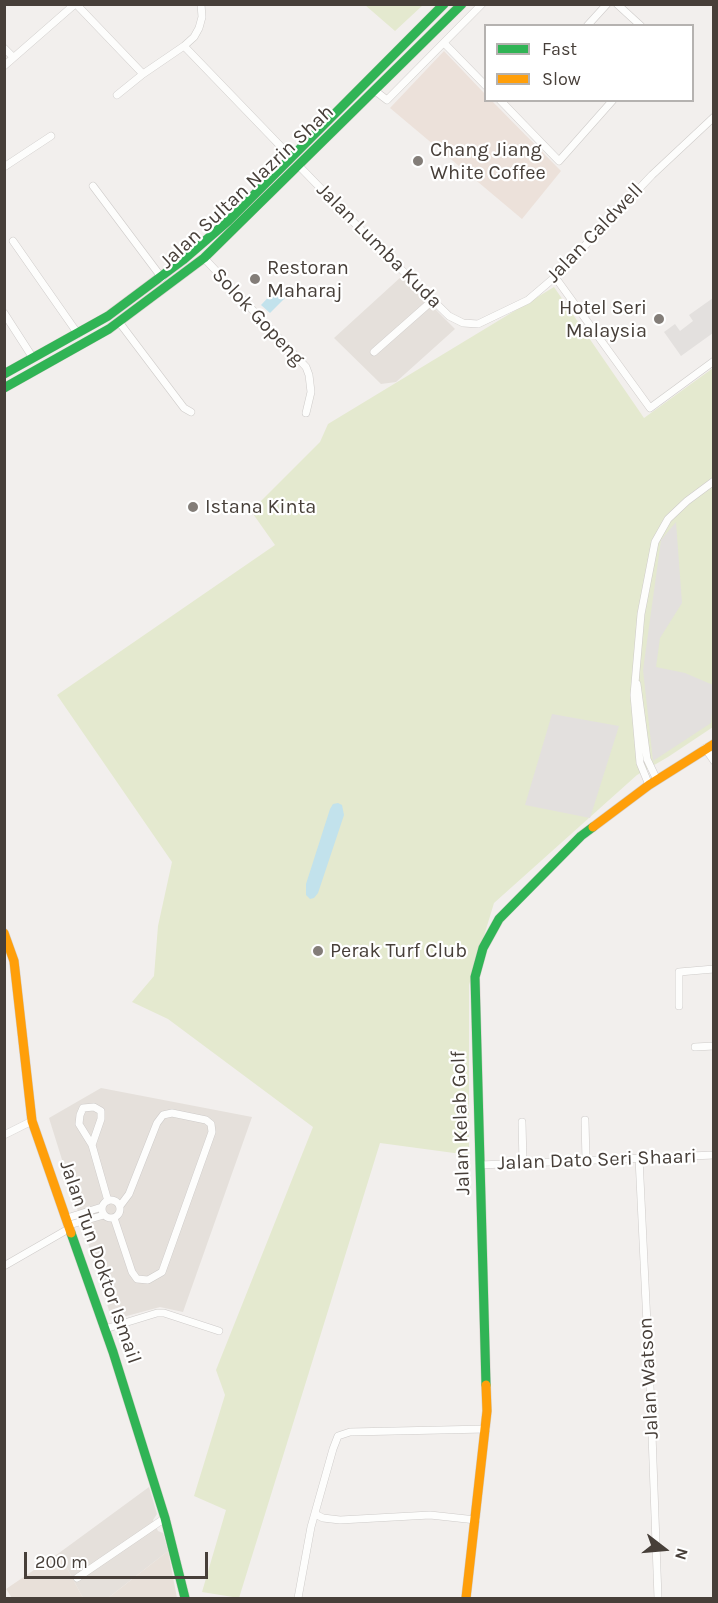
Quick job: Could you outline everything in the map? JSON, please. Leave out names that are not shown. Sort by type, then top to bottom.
[{"type":"main road","name":"Jalan Sultan Nazrin Shah","points":[[4,374],[108,316],[162,278],[228,221],[444,4]]},
{"type":"main road","name":"Jalan Sultan Nazrin Shah","points":[[4,388],[58,360],[119,322],[204,258],[462,4]]},
{"type":"main road","name":"Jalan Kelab Golf","points":[[466,1599],[486,1429],[487,1365],[475,977],[483,948],[499,919],[581,836],[711,744]]},
{"type":"main road","name":"Jalan Tun Doktor Ismail","points":[[4,933],[14,961],[32,1121],[105,1329],[165,1518],[185,1599]]},
{"type":"street","points":[[4,66],[76,4],[143,74]]},
{"type":"street","points":[[117,94],[184,46],[199,28],[202,17],[201,4]]},
{"type":"street","points":[[468,4],[472,14]]},
{"type":"street","points":[[374,90],[387,100],[482,4]]},
{"type":"street","points":[[589,24],[607,4]]},
{"type":"street","points":[[617,4],[639,24]]},
{"type":"street","points":[[444,43],[484,84]]},
{"type":"street","points":[[184,46],[291,157]]},
{"type":"street","points":[[4,48],[13,57]]},
{"type":"street","points":[[504,102],[559,161],[611,102]]},
{"type":"street","name":"Jalan Caldwell","points":[[463,323],[478,324],[528,300],[555,277],[652,175],[714,117]]},
{"type":"street","points":[[4,167],[51,136]]},
{"type":"street","name":"Jalan Lumba Kuda","points":[[299,166],[449,316],[463,323]]},
{"type":"street","points":[[93,186],[162,278]]},
{"type":"street","points":[[13,242],[78,334]]},
{"type":"street","name":"Solok Gopeng","points":[[204,258],[306,367],[311,392],[306,413]]},
{"type":"street","points":[[555,277],[650,408],[714,361]]},
{"type":"street","points":[[374,352],[434,300]]},
{"type":"street","points":[[4,313],[33,358]]},
{"type":"street","points":[[119,322],[184,408],[191,412]]},
{"type":"street","points":[[653,783],[640,763],[634,695],[637,682],[641,614],[655,542],[668,519],[687,501],[714,482]]},
{"type":"street","points":[[711,744],[714,761]]},
{"type":"street","points":[[679,1006],[679,972],[714,969]]},
{"type":"street","points":[[695,1047],[714,1046]]},
{"type":"street","points":[[92,1145],[101,1119],[101,1111],[94,1107],[83,1108],[80,1124],[92,1145],[105,1204],[104,1215]]},
{"type":"street","points":[[172,1113],[206,1120],[211,1124],[212,1132],[162,1272],[148,1280],[137,1278],[132,1272],[114,1218],[129,1194],[157,1123],[163,1115],[172,1113]]},
{"type":"street","points":[[585,1120],[586,1161]]},
{"type":"street","points":[[4,1136],[32,1121]]},
{"type":"street","points":[[522,1122],[523,1163]]},
{"type":"street","name":"Jalan Dato Seri Shaari","points":[[480,1165],[714,1155]]},
{"type":"street","name":"Jalan Watson","points":[[639,1158],[658,1599]]},
{"type":"street","points":[[4,1266],[105,1204],[113,1200],[120,1206]]},
{"type":"street","points":[[69,1224],[104,1215],[114,1218]]},
{"type":"street","points":[[105,1329],[157,1313],[164,1313],[219,1331]]},
{"type":"street","points":[[298,1599],[315,1514],[338,1436],[350,1432],[486,1429]]},
{"type":"street","points":[[315,1514],[323,1518],[340,1520],[430,1515],[476,1520]]},
{"type":"street","points":[[77,1578],[165,1518]]},
{"type":"shaded area","points":[[444,51],[484,93],[484,102],[493,102],[561,171],[522,219],[390,108]]},
{"type":"shaded area","points":[[402,276],[455,329],[396,382],[381,384],[334,338]]},
{"type":"shaded area","points":[[713,298],[713,333],[681,356],[664,332],[675,324],[680,331],[693,321],[689,315]]},
{"type":"shaded area","points":[[676,522],[682,603],[660,638],[656,667],[685,673],[713,685],[711,723],[653,761],[643,670],[661,540]]},
{"type":"shaded area","points":[[552,714],[619,726],[590,818],[525,805]]},
{"type":"shaded area","points":[[101,1088],[252,1117],[183,1312],[160,1307],[112,1320],[49,1118]]},
{"type":"shaded area","points":[[149,1487],[157,1514],[153,1520],[158,1531],[163,1533],[168,1551],[108,1598],[83,1598],[59,1553]]},
{"type":"shaded area","points":[[168,1551],[177,1598],[108,1598]]},
{"type":"shaded area","points":[[59,1553],[83,1598],[12,1598],[6,1589]]},
{"type":"green space","points":[[365,5],[423,5],[395,31]]},
{"type":"green space","name":"Perak Turf Club","points":[[554,287],[644,418],[713,368],[713,727],[637,775],[494,903],[469,985],[469,1155],[380,1143],[239,1598],[202,1592],[226,1510],[194,1496],[225,1395],[216,1370],[313,1127],[168,1019],[132,1002],[154,976],[158,926],[172,862],[57,695],[275,545],[251,511],[320,442],[328,424]]},
{"type":"water","points":[[277,288],[286,297],[270,313],[261,305]]},
{"type":"water","points":[[333,804],[342,805],[344,815],[318,893],[310,899],[306,895],[306,884],[330,809]]},
{"type":"traffic: fast","points":[[4,374],[108,316],[183,260],[228,221],[444,4]]},
{"type":"traffic: fast","points":[[4,388],[109,329],[204,258],[462,4]]},
{"type":"traffic: fast","points":[[486,1385],[475,977],[483,948],[499,919],[581,836],[593,827]]},
{"type":"traffic: fast","points":[[71,1233],[113,1352],[165,1518],[185,1598]]},
{"type":"traffic: slow","points":[[593,827],[649,785],[714,744]]},
{"type":"traffic: slow","points":[[4,933],[14,961],[32,1121],[71,1233]]},
{"type":"traffic: slow","points":[[466,1598],[487,1411],[486,1385]]},
{"type":"place","name":"Chang Jiang White Coffee","points":[[418,161]]},
{"type":"place","name":"Restoran Maharaj","points":[[255,279]]},
{"type":"place","name":"Hotel Seri Malaysia","points":[[659,319]]},
{"type":"place","name":"Istana Kinta","points":[[193,507]]},
{"type":"place","name":"Perak Turf Club","points":[[318,951]]}]
